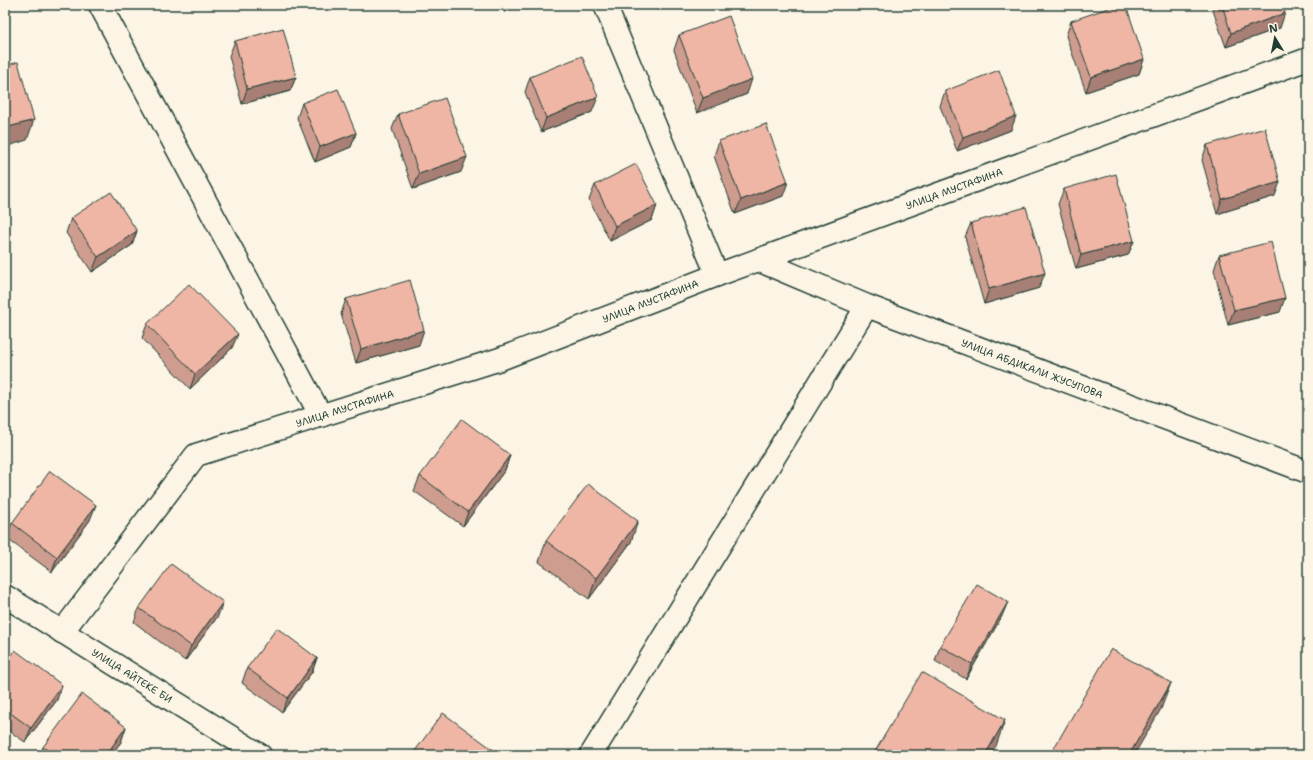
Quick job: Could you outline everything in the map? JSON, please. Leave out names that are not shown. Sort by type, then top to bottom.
[{"type":"street","points":[[100,5],[321,416]]},
{"type":"street","points":[[605,5],[717,275]]},
{"type":"street","name":"УЛИЦА МУСТАФИНА","points":[[62,632],[196,455],[500,359],[717,275],[1308,59]]},
{"type":"street","name":"УЛИЦА АБДИКАЛИ ЖУСУПОВА","points":[[758,260],[867,306],[1308,472]]},
{"type":"street","points":[[591,755],[867,306]]},
{"type":"street","name":"УЛИЦА АЙТЕКЕ БИ","points":[[5,596],[260,755]]},
{"type":"building","points":[[1117,5],[1126,5],[1144,59],[1091,77],[1071,21]]},
{"type":"building","points":[[1222,5],[1283,5],[1285,13],[1231,33]]},
{"type":"building","points":[[729,16],[752,79],[703,98],[679,35]]},
{"type":"building","points":[[283,28],[296,77],[247,89],[235,41]]},
{"type":"building","points":[[582,56],[598,97],[546,118],[530,77]]},
{"type":"building","points":[[18,62],[34,120],[5,128],[5,66]]},
{"type":"building","points":[[999,70],[1016,116],[963,137],[945,91]]},
{"type":"building","points":[[338,89],[356,133],[320,147],[302,103]]},
{"type":"building","points":[[445,98],[467,157],[419,174],[398,114]]},
{"type":"building","points":[[766,124],[788,182],[741,200],[719,141]]},
{"type":"building","points":[[1265,128],[1280,182],[1222,199],[1207,145]]},
{"type":"building","points":[[636,164],[657,205],[615,226],[595,185]]},
{"type":"building","points":[[1116,174],[1134,241],[1081,255],[1064,189]]},
{"type":"building","points":[[111,192],[137,231],[98,257],[71,218]]},
{"type":"building","points":[[1026,207],[1045,273],[989,289],[971,223]]},
{"type":"building","points":[[1271,242],[1285,298],[1234,310],[1219,255]]},
{"type":"building","points":[[410,280],[424,330],[361,349],[346,299]]},
{"type":"building","points":[[189,284],[238,334],[195,374],[147,324]]},
{"type":"building","points":[[462,419],[510,455],[468,512],[420,476]]},
{"type":"building","points":[[50,471],[96,505],[57,557],[12,523]]},
{"type":"building","points":[[588,484],[638,521],[596,578],[546,541]]},
{"type":"building","points":[[171,564],[223,602],[191,646],[139,608]]},
{"type":"building","points":[[977,584],[1008,602],[972,664],[940,646]]},
{"type":"building","points":[[277,628],[317,658],[288,698],[247,668]]},
{"type":"building","points":[[1111,649],[1171,683],[1129,755],[1050,755]]},
{"type":"building","points":[[15,650],[62,685],[31,728],[5,709],[5,664]]},
{"type":"building","points":[[922,672],[1005,720],[985,755],[873,755]]},
{"type":"building","points":[[82,694],[126,727],[106,755],[55,755],[43,747]]},
{"type":"building","points":[[443,713],[499,754],[412,755]]}]
